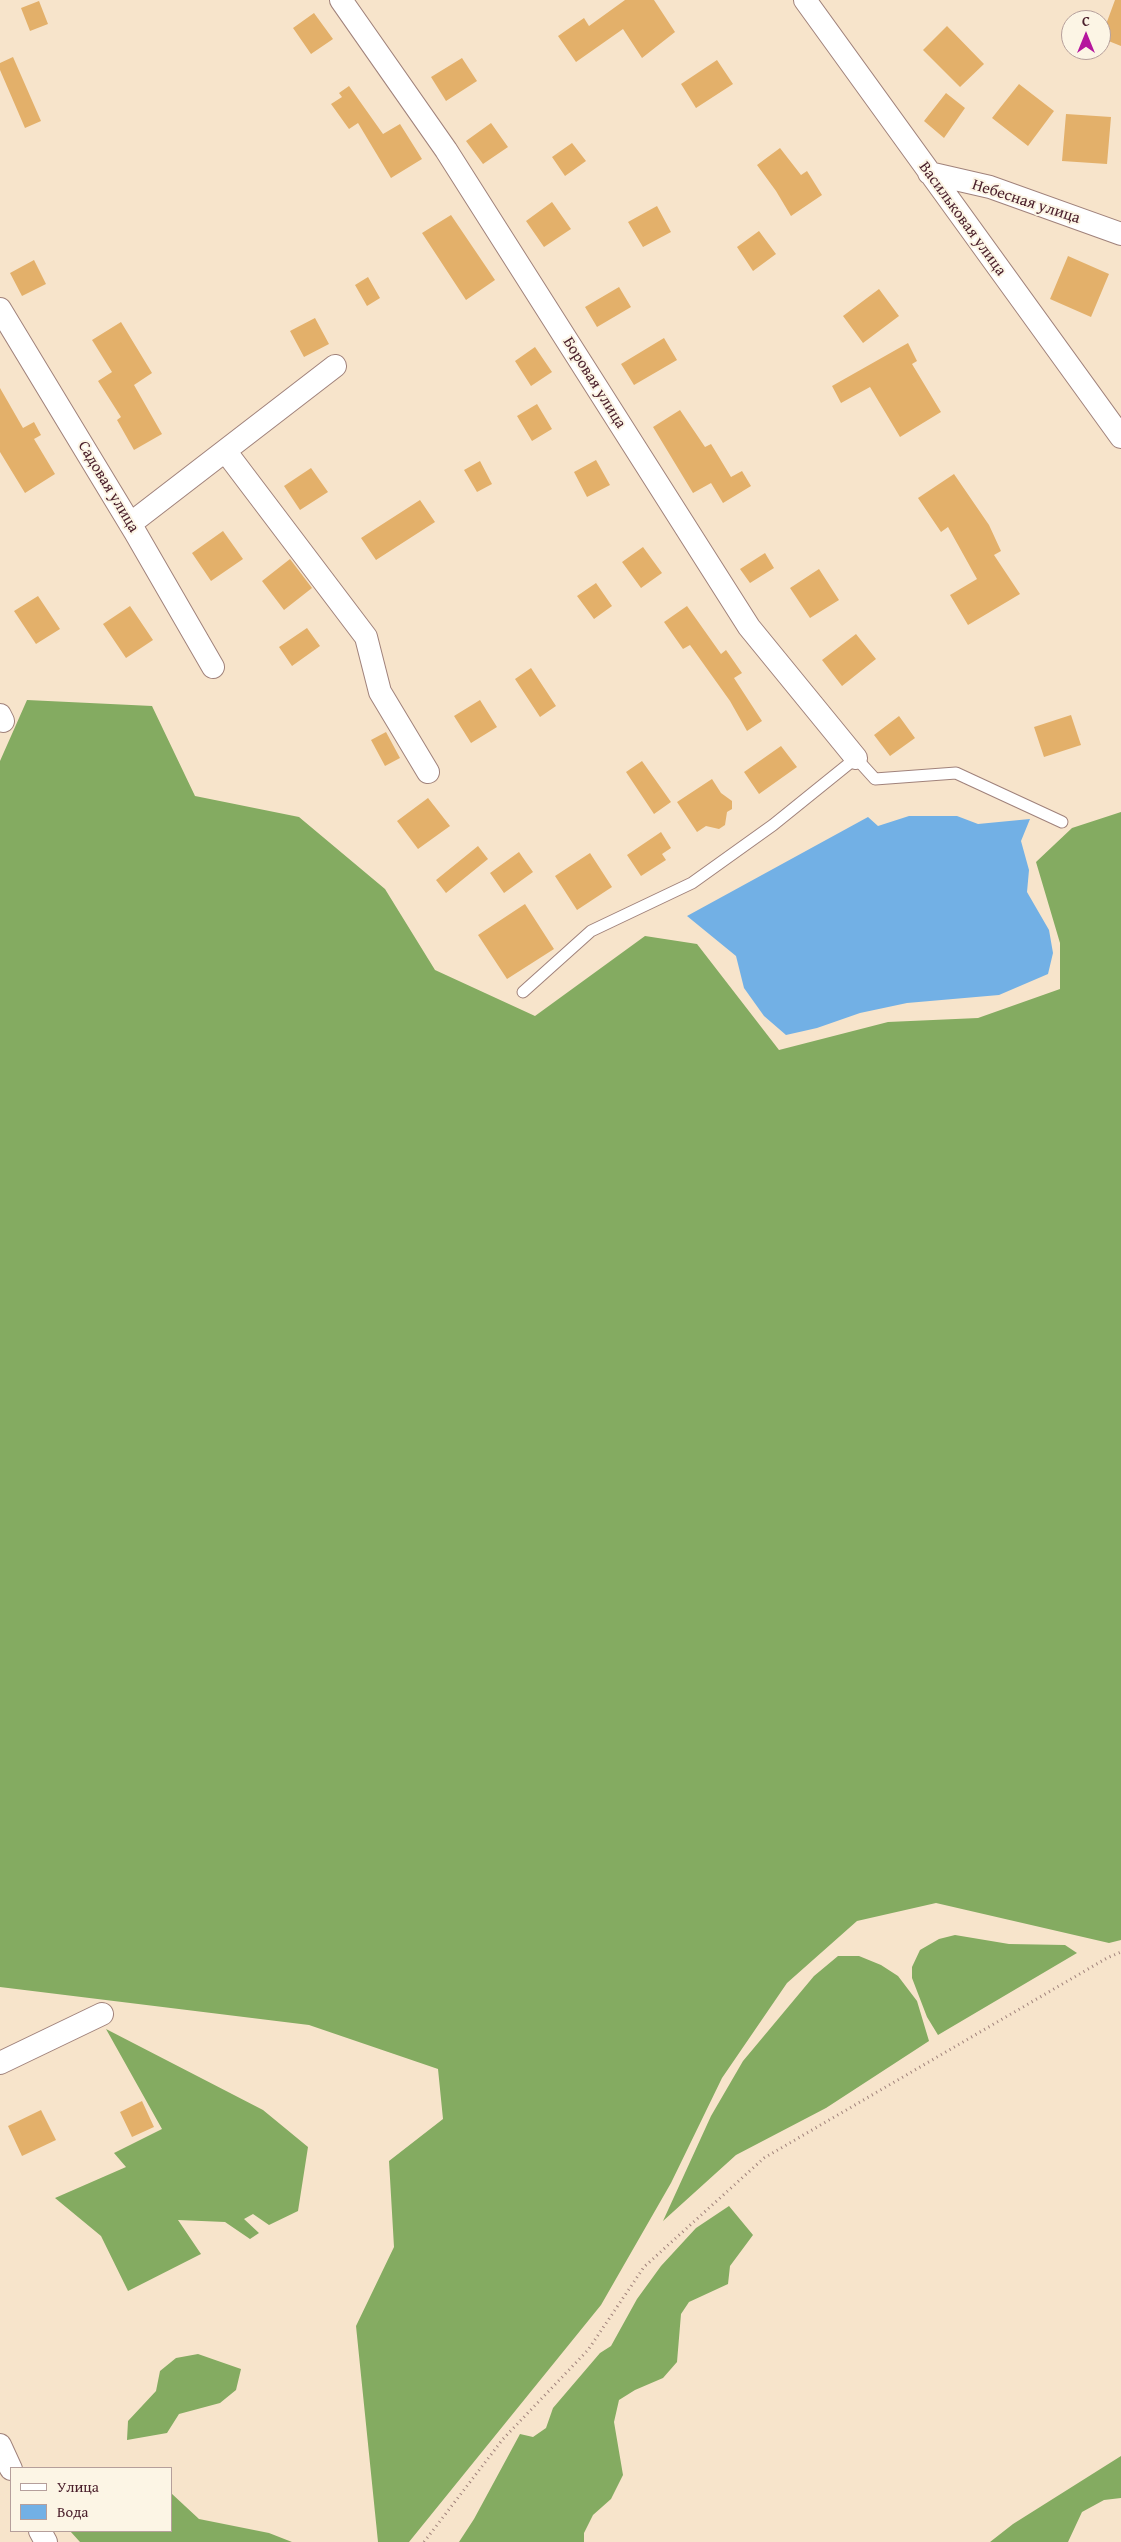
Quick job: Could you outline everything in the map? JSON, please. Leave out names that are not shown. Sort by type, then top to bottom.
[{"type":"street","name":"Боровая улица","points":[[341,0],[446,150],[749,627],[856,758]]},
{"type":"street","name":"Васильковая улица","points":[[805,0],[1121,437]]},
{"type":"street","name":"Небесная улица","points":[[929,173],[990,187],[1121,234]]},
{"type":"street","name":"Садовая улица","points":[[0,309],[130,524],[213,667]]},
{"type":"street","points":[[130,524],[336,366]]},
{"type":"street","points":[[226,452],[366,637],[380,692],[428,772]]},
{"type":"street","points":[[0,2063],[102,2014]]},
{"type":"street","points":[[0,2445],[10,2467]]},
{"type":"lane","points":[[522,992],[591,931],[692,883],[773,825],[856,758],[875,780],[956,774],[1062,822]]},
{"type":"path","points":[[424,2542],[503,2439],[588,2350],[644,2267],[764,2158],[1107,1958],[1121,1952]]},
{"type":"green space","points":[[27,700],[152,706],[195,796],[299,817],[385,889],[435,970],[535,1016],[645,936],[697,944],[779,1050],[888,1022],[978,1018],[1060,989],[1060,943],[1036,862],[1072,828],[1121,812],[1121,1940],[1109,1943],[936,1903],[857,1921],[787,1983],[722,2078],[671,2183],[601,2305],[409,2542],[378,2542],[356,2326],[394,2247],[389,2161],[443,2119],[438,2069],[309,2025],[0,1987],[0,761]]},
{"type":"green space","points":[[955,1935],[1009,1944],[1065,1945],[1077,1953],[938,2035],[927,2017],[912,1978],[912,1967],[920,1950],[939,1939]]},
{"type":"green space","points":[[838,1956],[859,1956],[881,1965],[898,1976],[917,2001],[929,2041],[826,2108],[736,2155],[663,2221],[711,2116],[743,2061],[814,1976]]},
{"type":"green space","points":[[106,2029],[263,2110],[308,2147],[298,2211],[269,2225],[253,2214],[244,2219],[259,2233],[250,2239],[225,2222],[178,2220],[201,2254],[128,2291],[101,2236],[55,2198],[126,2167],[114,2153],[162,2129]]},
{"type":"green space","points":[[729,2206],[753,2235],[730,2266],[728,2284],[689,2302],[681,2314],[677,2362],[663,2378],[635,2390],[619,2400],[614,2422],[623,2475],[611,2499],[593,2515],[584,2533],[584,2542],[459,2542],[474,2519],[520,2434],[533,2437],[546,2428],[553,2408],[600,2353],[611,2346],[637,2299],[661,2266],[696,2228]]},
{"type":"green space","points":[[198,2354],[241,2369],[236,2390],[220,2403],[179,2414],[167,2433],[127,2440],[128,2421],[156,2391],[160,2371],[176,2358]]},
{"type":"green space","points":[[1121,2456],[1121,2498],[1104,2500],[1082,2512],[1068,2542],[990,2542],[1013,2524]]},
{"type":"green space","points":[[172,2494],[199,2519],[269,2533],[292,2542],[80,2542],[71,2532],[172,2532]]},
{"type":"water","points":[[909,816],[957,816],[978,824],[1030,819],[1021,841],[1029,870],[1027,892],[1049,930],[1053,953],[1048,974],[999,995],[907,1003],[860,1013],[817,1028],[786,1035],[764,1016],[744,988],[736,956],[687,916],[868,817],[878,826]]},
{"type":"building","points":[[625,0],[654,0],[675,32],[642,58],[623,29],[576,62],[558,36],[584,18],[589,26]]},
{"type":"building","points":[[1115,0],[1121,0],[1121,46],[1111,42],[1111,11]]},
{"type":"building","points":[[39,1],[48,24],[30,31],[21,8]]},
{"type":"building","points":[[314,13],[333,39],[311,54],[293,28]]},
{"type":"building","points":[[947,26],[984,64],[960,87],[923,50]]},
{"type":"building","points":[[13,57],[41,121],[25,128],[0,70],[0,63]]},
{"type":"building","points":[[462,58],[477,81],[446,101],[431,77]]},
{"type":"building","points":[[717,60],[733,84],[696,108],[681,84]]},
{"type":"building","points":[[1019,84],[1054,111],[1028,146],[992,118]]},
{"type":"building","points":[[349,86],[383,134],[400,124],[422,159],[391,178],[358,123],[349,129],[331,104],[342,97],[339,93]]},
{"type":"building","points":[[946,93],[965,108],[944,138],[924,121]]},
{"type":"building","points":[[1066,114],[1111,117],[1107,164],[1062,161]]},
{"type":"building","points":[[491,123],[508,147],[483,164],[466,141]]},
{"type":"building","points":[[572,143],[586,161],[565,176],[552,157]]},
{"type":"building","points":[[780,148],[801,175],[807,171],[822,195],[791,216],[757,165]]},
{"type":"building","points":[[552,202],[571,229],[544,247],[526,221]]},
{"type":"building","points":[[657,206],[671,232],[643,247],[628,222]]},
{"type":"building","points":[[451,215],[495,280],[466,300],[422,233]]},
{"type":"building","points":[[759,231],[776,254],[753,271],[737,247]]},
{"type":"building","points":[[1068,256],[1109,274],[1091,317],[1050,299]]},
{"type":"building","points":[[34,260],[46,284],[22,296],[10,273]]},
{"type":"building","points":[[368,277],[380,298],[367,306],[355,285]]},
{"type":"building","points":[[619,287],[631,307],[597,327],[585,307]]},
{"type":"building","points":[[879,289],[899,316],[863,343],[843,316]]},
{"type":"building","points":[[315,318],[329,344],[304,357],[290,331]]},
{"type":"building","points":[[121,322],[152,373],[134,385],[162,434],[134,450],[117,420],[121,417],[98,381],[112,372],[92,340]]},
{"type":"building","points":[[664,338],[677,360],[634,385],[621,364]]},
{"type":"building","points":[[908,343],[917,361],[912,364],[941,412],[900,437],[870,387],[841,403],[832,386]]},
{"type":"building","points":[[535,347],[552,372],[531,386],[515,361]]},
{"type":"building","points":[[0,388],[23,428],[34,422],[41,435],[34,439],[55,474],[25,493],[0,452]]},
{"type":"building","points":[[537,404],[552,429],[532,441],[517,416]]},
{"type":"building","points":[[680,410],[705,447],[711,444],[731,477],[742,471],[751,486],[723,503],[711,483],[693,493],[653,427]]},
{"type":"building","points":[[596,460],[610,485],[587,497],[574,472]]},
{"type":"building","points":[[480,461],[492,484],[477,492],[464,470]]},
{"type":"building","points":[[311,468],[328,492],[300,510],[284,486]]},
{"type":"building","points":[[954,474],[989,525],[1001,551],[994,555],[1020,594],[968,625],[950,595],[977,579],[948,527],[941,532],[918,498]]},
{"type":"building","points":[[420,500],[435,522],[376,560],[361,538]]},
{"type":"building","points":[[223,531],[243,559],[211,581],[192,553]]},
{"type":"building","points":[[643,547],[662,573],[641,588],[622,562]]},
{"type":"building","points":[[765,553],[774,568],[750,583],[740,569]]},
{"type":"building","points":[[290,559],[312,588],[284,610],[262,581]]},
{"type":"building","points":[[819,569],[839,600],[810,618],[790,588]]},
{"type":"building","points":[[596,583],[612,606],[594,619],[577,596]]},
{"type":"building","points":[[38,596],[60,629],[36,644],[14,611]]},
{"type":"building","points":[[130,606],[153,640],[126,658],[103,624]]},
{"type":"building","points":[[687,606],[721,654],[726,650],[742,673],[734,678],[762,721],[747,731],[730,701],[690,645],[683,649],[664,622]]},
{"type":"building","points":[[307,628],[320,646],[292,666],[279,647]]},
{"type":"building","points":[[856,634],[876,659],[842,686],[822,660]]},
{"type":"building","points":[[531,668],[556,706],[540,717],[515,679]]},
{"type":"building","points":[[480,700],[497,727],[471,743],[454,716]]},
{"type":"building","points":[[1071,715],[1081,745],[1044,757],[1034,727]]},
{"type":"building","points":[[899,716],[915,738],[890,756],[874,735]]},
{"type":"building","points":[[386,732],[400,758],[385,766],[371,740]]},
{"type":"building","points":[[781,746],[797,767],[759,794],[744,772]]},
{"type":"building","points":[[642,761],[671,802],[654,814],[626,772]]},
{"type":"building","points":[[712,779],[721,793],[732,801],[732,809],[727,812],[725,825],[719,829],[706,826],[697,832],[677,802]]},
{"type":"building","points":[[428,798],[450,826],[418,849],[397,821]]},
{"type":"building","points":[[661,832],[671,848],[662,854],[666,860],[641,876],[627,855]]},
{"type":"building","points":[[478,846],[488,859],[446,893],[436,880]]},
{"type":"building","points":[[519,852],[533,872],[504,893],[490,873]]},
{"type":"building","points":[[590,853],[612,887],[577,910],[555,876]]},
{"type":"building","points":[[525,904],[554,949],[507,979],[478,935]]},
{"type":"building","points":[[142,2101],[154,2127],[132,2137],[120,2112]]},
{"type":"building","points":[[41,2110],[56,2140],[22,2156],[8,2126]]}]
